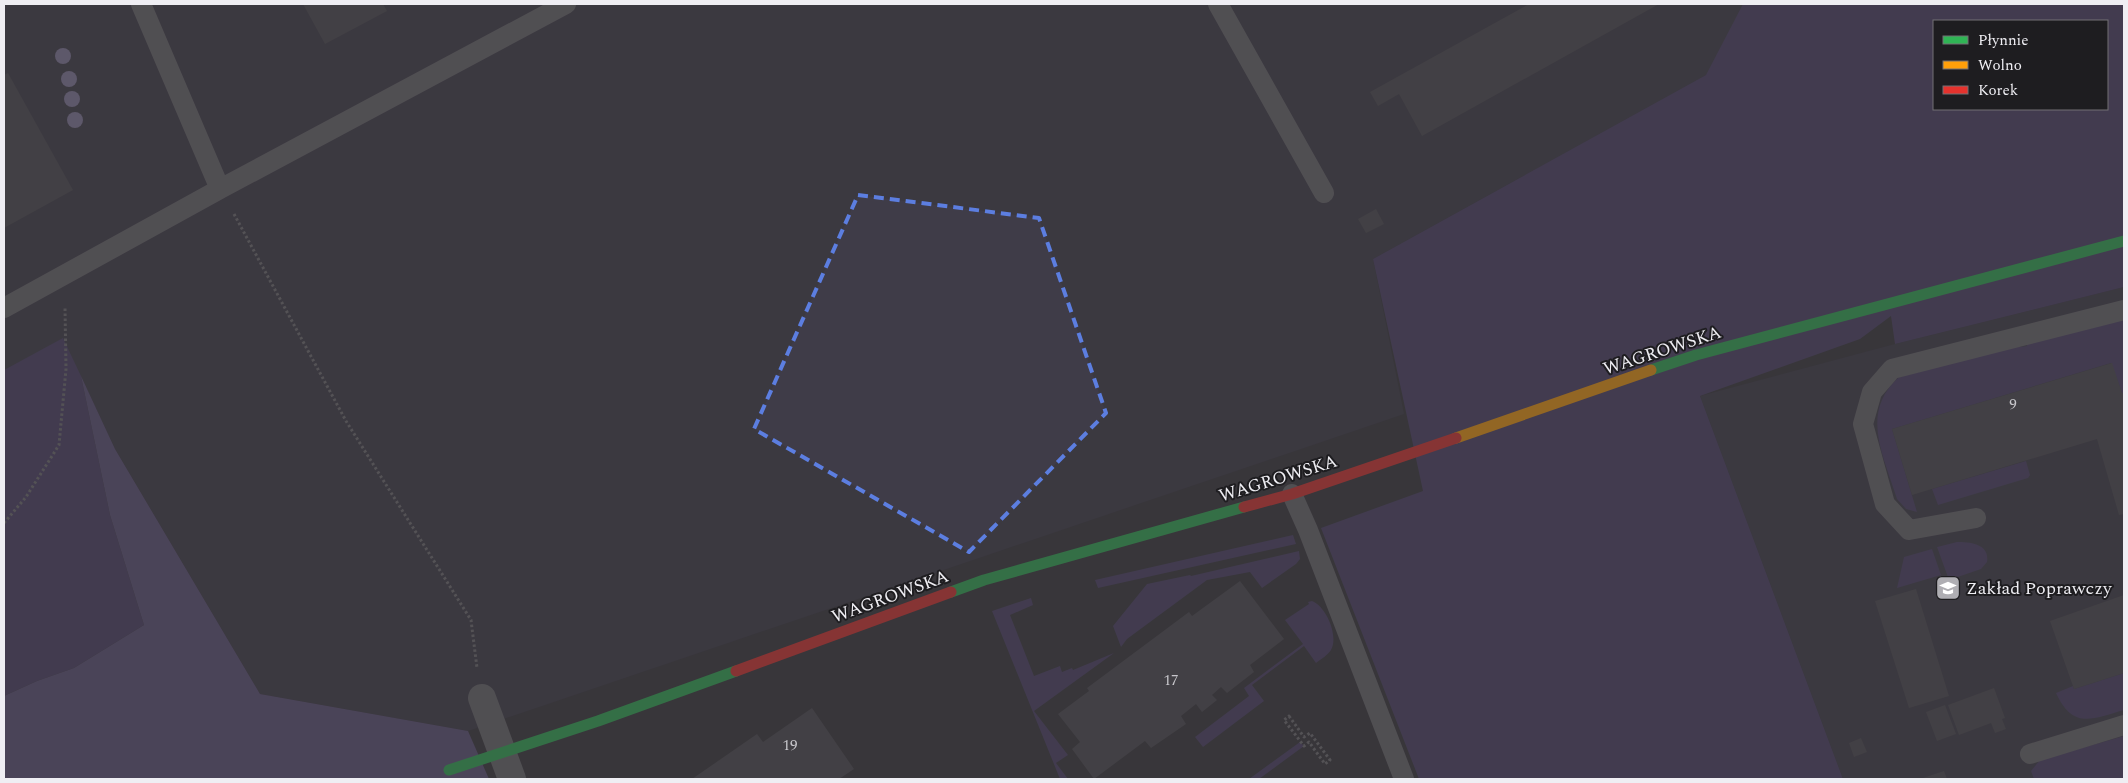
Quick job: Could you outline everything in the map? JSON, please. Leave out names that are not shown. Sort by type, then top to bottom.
[{"type":"street","name":"WAGROWSKA","points":[[449,770],[503,754],[607,718],[984,580],[1292,494],[1696,355],[2124,241]]},
{"type":"street","points":[[482,698],[512,779]]},
{"type":"lane","points":[[141,4],[220,189]]},
{"type":"lane","points":[[4,308],[220,189],[566,4]]},
{"type":"lane","points":[[1218,4],[1324,193]]},
{"type":"lane","points":[[1976,518],[1909,530],[1885,504],[1863,424],[1872,392],[1892,369],[2124,310]]},
{"type":"lane","points":[[1292,494],[1308,530],[1404,779]]},
{"type":"lane","points":[[2030,754],[2124,725]]},
{"type":"path","points":[[220,189],[346,421],[471,620],[482,698]]},
{"type":"path","points":[[4,522],[26,497],[59,444],[66,369],[65,297],[68,273]]},
{"type":"path","points":[[1289,716],[1304,737],[1310,733],[1330,760],[1325,764],[1309,742],[1304,746],[1284,720],[1289,716]]},
{"type":"highlighted area","points":[[858,195],[1039,218],[1106,413],[969,552],[754,429]]},
{"type":"shaded area","points":[[4,4],[1835,4],[1373,259],[1404,414],[468,731],[260,694],[115,449],[63,339],[4,370]]},
{"type":"shaded area","points":[[1743,4],[2124,4],[2124,287],[1895,344],[1891,316],[1860,339],[1700,396],[1843,779],[1419,779],[1321,528],[1423,491],[1373,259],[1706,75]]},
{"type":"shaded area","name":"Zakład Poprawczy","points":[[2124,287],[2124,779],[1843,779],[1700,396],[1895,344]]},
{"type":"shaded area","points":[[2124,318],[2124,393],[2122,393],[2111,363],[1892,429],[1917,512],[1906,509],[1897,499],[1881,451],[1877,420],[1880,405],[1887,391],[1899,377],[2019,344],[2020,347],[2027,346],[2026,343]]},
{"type":"shaded area","points":[[63,338],[81,376],[110,515],[144,625],[74,668],[37,681],[4,696],[4,370]]},
{"type":"shaded area","points":[[81,376],[115,449],[260,694],[468,731],[489,779],[4,779],[4,696],[37,681],[74,668],[144,625],[110,515]]},
{"type":"shaded area","points":[[2026,461],[2030,475],[2028,478],[1938,505],[1932,489]]},
{"type":"shaded area","points":[[1293,535],[1296,544],[1098,588],[1095,580]]},
{"type":"shaded area","points":[[1957,542],[1978,545],[1983,548],[1986,551],[1987,562],[1981,569],[1949,580],[1937,547]]},
{"type":"shaded area","points":[[1932,549],[1941,575],[1897,588],[1904,557]]},
{"type":"shaded area","points":[[1299,551],[1300,559],[1296,564],[1262,588],[1250,572],[1207,580],[1127,639],[1121,647],[1113,626],[1147,584],[1191,576]]},
{"type":"shaded area","points":[[1031,598],[1033,605],[1010,615],[1034,676],[1060,666],[1062,672],[1072,668],[1073,670],[1114,653],[1034,711],[1068,755],[1056,763],[1068,779],[1060,779],[992,611]]},
{"type":"shaded area","points":[[1312,601],[1322,609],[1330,622],[1333,644],[1330,652],[1316,663],[1304,646],[1252,685],[1264,701],[1203,747],[1195,737],[1249,696],[1244,688],[1303,644],[1285,620]]},
{"type":"shaded area","points":[[2124,673],[2124,710],[2084,719],[2069,713],[2062,705],[2056,693],[2073,686],[2074,689]]},
{"type":"shaded area","points":[[2124,736],[2124,779],[2034,779],[2031,771],[2040,760]]},
{"type":"shaded area","points":[[1300,742],[1304,746],[1259,779],[1249,779]]},
{"type":"building","points":[[303,4],[383,4],[387,11],[325,44]]},
{"type":"building","points":[[1529,4],[1659,4],[1422,136],[1399,94],[1378,106],[1370,92]]},
{"type":"building","points":[[8,73],[73,190],[4,228],[4,75]]},
{"type":"building","points":[[1376,209],[1384,224],[1366,233],[1358,219]]},
{"type":"building","points":[[2112,363],[2122,393],[2124,393],[2124,514],[2119,515],[2097,439],[1912,495],[1892,429]]},
{"type":"building","points":[[1240,581],[1284,639],[1250,665],[1254,672],[1227,693],[1221,687],[1212,695],[1217,700],[1202,712],[1196,704],[1181,716],[1186,724],[1151,748],[1145,741],[1094,779],[1072,749],[1080,742],[1058,714],[1089,691],[1087,688],[1189,612],[1192,616]]},
{"type":"building","points":[[1916,589],[1949,696],[1909,708],[1875,601]]},
{"type":"building","points":[[2124,595],[2124,673],[2074,689],[2050,621]]},
{"type":"building","points":[[1994,688],[2005,718],[2002,719],[2006,729],[1995,733],[1991,723],[1959,735],[1948,705]]},
{"type":"building","points":[[1945,705],[1956,734],[1937,741],[1926,712]]},
{"type":"building","points":[[812,708],[854,769],[839,779],[692,779],[757,734],[763,742]]},
{"type":"building","points":[[1861,738],[1867,752],[1854,757],[1849,743]]},
{"type":"building","points":[[1944,771],[1947,779],[1920,779]]},
{"type":"traffic: fast","points":[[1651,370],[1696,355],[2124,241]]},
{"type":"traffic: fast","points":[[951,592],[984,580],[1244,507]]},
{"type":"traffic: fast","points":[[449,770],[598,721],[736,671]]},
{"type":"traffic: slow","points":[[1456,438],[1651,370]]},
{"type":"traffic: jam","points":[[1244,507],[1292,494],[1456,438]]},
{"type":"traffic: jam","points":[[736,671],[951,592]]},
{"type":"place","name":"Zakład Poprawczy","points":[[1948,588]]}]
